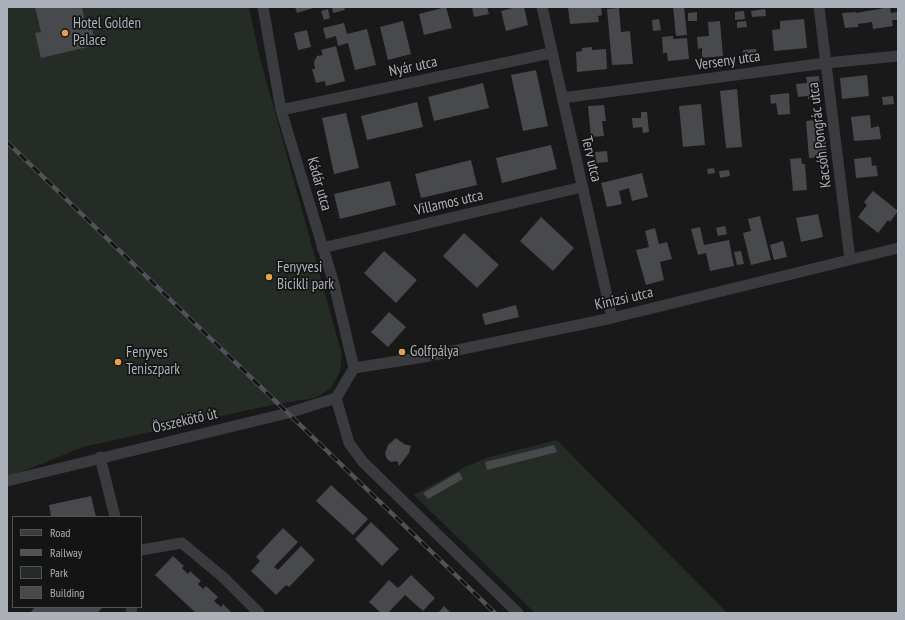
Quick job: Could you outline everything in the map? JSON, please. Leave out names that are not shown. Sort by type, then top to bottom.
[{"type":"street","name":"Kádár utca","points":[[263,7],[281,110],[334,284],[354,368]]},
{"type":"street","name":"Terv utca","points":[[542,7],[551,53],[612,318]]},
{"type":"street","name":"Kacsóh Pongrác utca","points":[[819,7],[850,258]]},
{"type":"street","name":"Nyár utca","points":[[281,110],[551,53]]},
{"type":"street","name":"Verseny utca","points":[[562,98],[826,63],[898,56]]},
{"type":"street","name":"Villamos utca","points":[[322,248],[582,187]]},
{"type":"street","name":"Kinizsi utca","points":[[354,368],[424,357],[612,318],[850,258],[898,248]]},
{"type":"street","points":[[354,368],[336,398],[349,443],[363,462],[518,613]]},
{"type":"street","name":"Összekötő út","points":[[7,481],[100,457],[288,413],[336,398]]},
{"type":"street","points":[[100,457],[115,516]]},
{"type":"street","points":[[142,550],[182,543],[224,578],[259,613]]},
{"type":"green space","points":[[7,7],[249,7],[260,58],[342,355],[340,372],[331,388],[315,398],[271,405],[83,447],[7,478]]},
{"type":"green space","points":[[557,440],[727,613],[535,613],[414,495],[465,467],[489,457]]},
{"type":"building","name":"Hotel Golden Palace","points":[[35,7],[82,7],[85,22],[90,21],[96,45],[41,58],[35,33],[41,32]]},
{"type":"building","points":[[295,7],[313,7],[313,8],[297,13]]},
{"type":"building","points":[[332,7],[344,7],[345,10],[333,13]]},
{"type":"building","points":[[446,7],[452,28],[424,35],[419,14]]},
{"type":"building","points":[[472,7],[487,7],[489,14],[474,17]]},
{"type":"building","points":[[516,7],[524,7],[528,25],[506,31],[501,11]]},
{"type":"building","points":[[568,7],[601,7],[602,15],[598,16],[599,22],[570,24]]},
{"type":"building","points":[[673,7],[684,7],[687,35],[676,36]]},
{"type":"building","points":[[890,7],[891,13],[898,12],[898,20],[892,20],[893,26],[873,29],[872,22],[858,24],[858,27],[845,28],[842,13],[856,13]]},
{"type":"building","points":[[619,8],[621,32],[630,31],[633,64],[612,65],[607,9]]},
{"type":"building","points":[[328,9],[330,18],[324,20],[321,11]]},
{"type":"building","points":[[765,9],[766,16],[752,17],[751,11]]},
{"type":"building","points":[[744,11],[745,19],[735,20],[735,12]]},
{"type":"building","points":[[697,12],[697,21],[688,21],[688,13]]},
{"type":"building","points":[[659,19],[661,30],[653,31],[652,20]]},
{"type":"building","points":[[804,19],[807,48],[774,51],[772,30],[780,29],[780,21]]},
{"type":"building","points":[[403,21],[411,54],[388,60],[380,27]]},
{"type":"building","points":[[720,21],[723,56],[702,58],[702,48],[698,49],[697,37],[709,36],[708,22]]},
{"type":"building","points":[[746,21],[747,27],[737,28],[737,22]]},
{"type":"building","points":[[344,23],[347,34],[367,29],[376,65],[355,70],[348,43],[338,46],[336,36],[326,39],[323,28]]},
{"type":"building","points":[[307,30],[311,47],[298,50],[294,33]]},
{"type":"building","points":[[673,36],[673,39],[687,38],[689,59],[668,61],[667,53],[663,53],[662,37]]},
{"type":"building","points":[[336,46],[345,81],[326,86],[325,81],[316,83],[312,69],[315,69],[314,62],[317,56],[323,55],[321,50]]},
{"type":"building","points":[[592,47],[592,50],[606,49],[607,69],[577,72],[576,52],[582,51],[582,48]]},
{"type":"building","points":[[756,49],[757,60],[744,61],[743,50]]},
{"type":"building","points":[[536,70],[548,126],[523,131],[511,75]]},
{"type":"building","points":[[867,75],[869,96],[842,99],[840,78]]},
{"type":"building","points":[[819,76],[821,98],[808,99],[808,96],[798,97],[796,84],[807,83],[806,77]]},
{"type":"building","points":[[483,83],[489,108],[434,121],[428,97]]},
{"type":"building","points":[[737,89],[742,147],[726,148],[720,91]]},
{"type":"building","points":[[789,93],[790,114],[778,115],[776,103],[771,104],[770,95]]},
{"type":"building","points":[[893,96],[894,104],[883,105],[882,97]]},
{"type":"building","points":[[417,102],[423,127],[367,140],[361,116]]},
{"type":"building","points":[[701,104],[705,145],[683,147],[679,106]]},
{"type":"building","points":[[604,105],[606,121],[602,121],[604,136],[591,137],[588,106]]},
{"type":"building","points":[[641,112],[647,112],[649,132],[643,133],[642,127],[633,128],[632,118],[641,118]]},
{"type":"building","points":[[346,113],[359,168],[334,174],[322,118]]},
{"type":"building","points":[[870,115],[871,128],[879,126],[881,139],[854,141],[851,117]]},
{"type":"building","points":[[823,119],[827,156],[809,158],[806,121]]},
{"type":"building","points":[[551,145],[557,169],[502,183],[496,158]]},
{"type":"building","points":[[607,151],[608,162],[596,163],[595,152]]},
{"type":"building","points":[[871,157],[872,166],[876,165],[878,176],[856,178],[854,159]]},
{"type":"building","points":[[801,158],[802,164],[805,164],[807,190],[793,191],[790,159]]},
{"type":"building","points":[[471,160],[477,185],[421,198],[415,174]]},
{"type":"building","points":[[714,168],[715,173],[708,174],[707,169]]},
{"type":"building","points":[[729,170],[730,176],[720,178],[719,171]]},
{"type":"building","points":[[642,173],[648,197],[632,201],[629,188],[619,191],[622,204],[607,207],[601,183]]},
{"type":"building","points":[[390,181],[396,205],[340,219],[334,194]]},
{"type":"building","points":[[873,191],[898,211],[890,222],[888,220],[878,233],[858,217],[867,205],[864,202]]},
{"type":"building","points":[[818,214],[823,237],[801,242],[796,218]]},
{"type":"building","points":[[760,216],[771,260],[751,265],[743,233],[751,231],[748,219]]},
{"type":"building","points":[[541,217],[574,248],[553,271],[520,241]]},
{"type":"building","points":[[725,226],[727,234],[718,236],[716,228]]},
{"type":"building","points":[[700,227],[704,245],[729,240],[734,266],[710,271],[706,253],[698,255],[691,229]]},
{"type":"building","points":[[655,228],[659,244],[667,242],[672,259],[660,262],[664,280],[646,285],[636,250],[649,247],[645,231]]},
{"type":"building","points":[[464,233],[499,265],[477,288],[443,256]]},
{"type":"building","points":[[783,241],[787,257],[774,260],[770,245]]},
{"type":"building","points":[[384,251],[417,280],[396,303],[364,273]]},
{"type":"building","points":[[741,251],[744,264],[737,265],[734,252]]},
{"type":"building","points":[[516,305],[519,317],[485,325],[482,314]]},
{"type":"building","points":[[389,312],[406,327],[388,347],[371,332]]},
{"type":"building","points":[[396,438],[404,444],[411,446],[409,453],[399,466],[397,461],[391,462],[387,459],[385,453],[388,445]]},
{"type":"building","points":[[554,445],[557,452],[487,470],[485,462]]},
{"type":"building","points":[[459,472],[463,479],[428,499],[423,493]]},
{"type":"building","points":[[331,485],[368,519],[353,535],[316,501]]},
{"type":"building","points":[[91,496],[96,516],[51,516],[49,505]]},
{"type":"building","points":[[371,522],[399,549],[382,566],[355,539]]},
{"type":"building","points":[[283,528],[298,542],[274,567],[278,570],[301,546],[315,560],[289,587],[286,585],[276,595],[251,571],[260,561],[256,557]]},
{"type":"building","points":[[173,556],[184,566],[182,568],[188,574],[190,571],[201,581],[198,584],[203,589],[206,586],[218,597],[214,601],[221,607],[223,604],[232,613],[196,613],[155,575]]},
{"type":"building","points":[[411,575],[435,598],[423,611],[405,595],[388,613],[381,613],[369,602],[389,580],[398,588]]},
{"type":"building","points":[[444,606],[451,613],[438,613]]},
{"type":"building","points":[[34,608],[102,608],[97,613],[30,613]]},
{"type":"railway","points":[[7,142],[495,613]]},
{"type":"place","name":"Hotel Golden Palace","points":[[65,33]]},
{"type":"place","name":"Fenyvesi Bicikli park","points":[[269,277]]},
{"type":"place","name":"Golfpálya","points":[[402,352]]},
{"type":"place","name":"Fenyves Teniszpark","points":[[118,362]]}]
